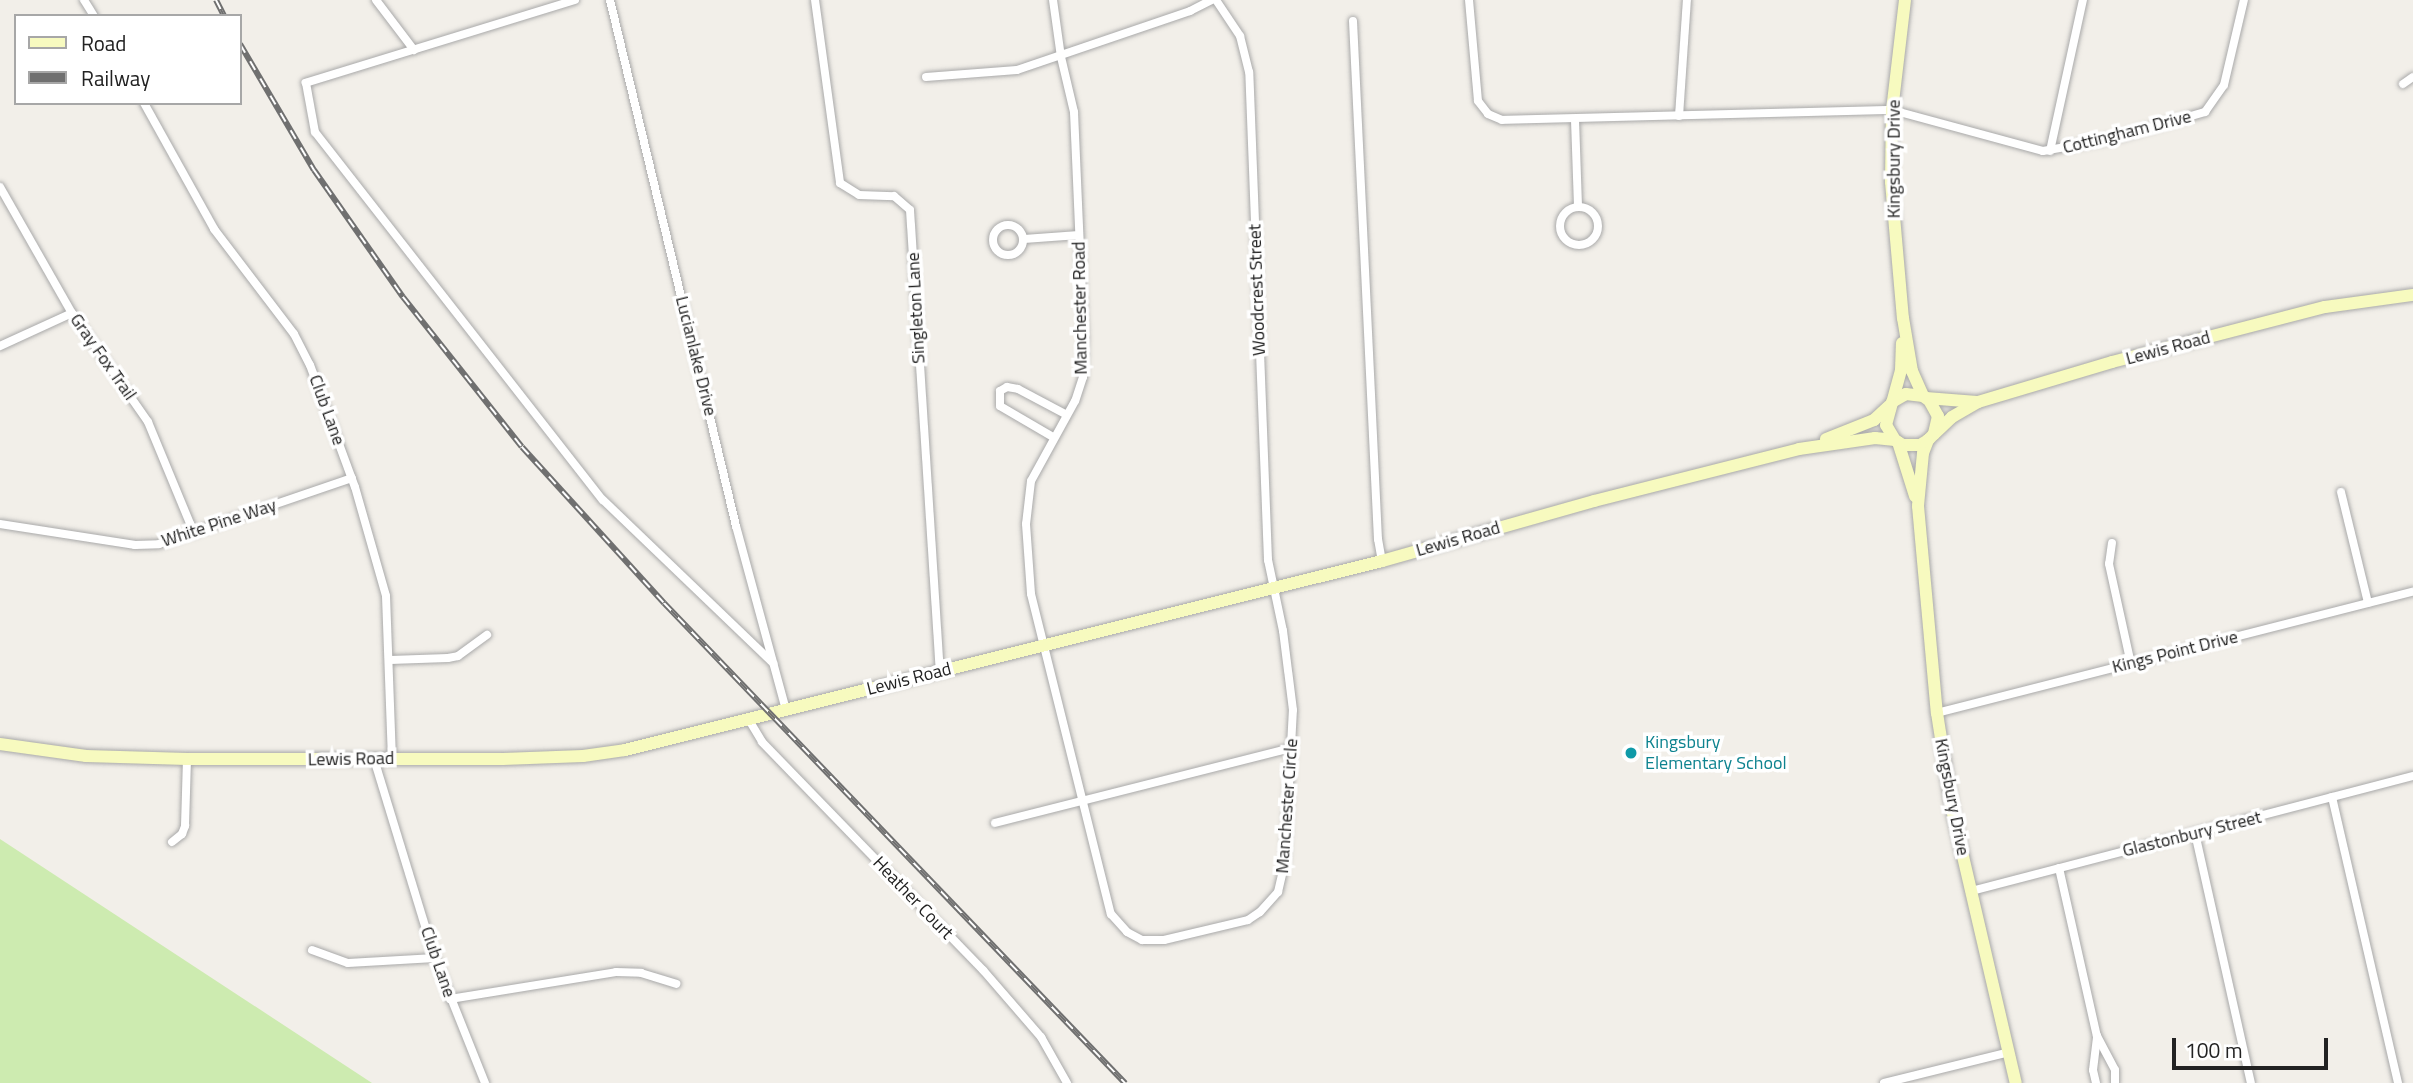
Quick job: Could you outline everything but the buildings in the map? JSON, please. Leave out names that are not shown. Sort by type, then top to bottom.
[{"type":"street","points":[[376,0],[414,50]]},
{"type":"street","points":[[575,0],[306,83],[315,132],[603,500],[773,663]]},
{"type":"street","name":"Lucianlake Drive","points":[[610,0],[736,526],[786,710]]},
{"type":"street","name":"Singleton Lane","points":[[815,0],[840,183],[859,195],[894,196],[910,210],[940,671]]},
{"type":"street","name":"Manchester Road","points":[[1042,646],[1031,594],[1026,510],[1035,469],[1067,415],[1083,377],[1074,112],[1061,57],[1053,0]]},
{"type":"street","points":[[926,77],[1006,72],[1061,57],[1083,46],[1190,11],[1214,0]]},
{"type":"street","name":"Woodcrest Street","points":[[1214,0],[1240,36],[1249,72],[1264,479],[1272,589]]},
{"type":"street","name":"Cottingham Drive","points":[[1469,0],[1476,91],[1484,111],[1493,117],[1514,121],[1575,120],[1892,110],[2029,149],[2050,151],[2115,138],[2204,112],[2224,85],[2244,0]]},
{"type":"street","points":[[1679,116],[1687,0]]},
{"type":"street","name":"Kingsbury Drive","points":[[1905,0],[1892,110],[1892,207],[1903,318],[1912,371],[1924,397],[1938,416],[1923,453],[1918,506],[1937,713],[1952,810],[2016,1083]]},
{"type":"street","points":[[2050,151],[2083,0]]},
{"type":"street","points":[[1353,21],[1378,540],[1382,561]]},
{"type":"street","points":[[2403,84],[2413,76]]},
{"type":"street","name":"Club Lane","points":[[145,105],[214,229],[303,350],[352,478],[387,596],[392,758]]},
{"type":"street","points":[[1575,120],[1578,206]]},
{"type":"street","name":"Gray Fox Trail","points":[[0,187],[72,313],[148,422],[194,533]]},
{"type":"street","points":[[1578,206],[1591,210],[1598,224],[1593,239],[1578,245],[1564,238],[1560,223],[1568,210],[1578,206]]},
{"type":"street","points":[[1024,239],[1079,235]]},
{"type":"street","name":"Lewis Road","points":[[1931,437],[1952,417],[1978,402],[2291,314],[2353,302],[2413,295]]},
{"type":"street","points":[[0,346],[72,313]]},
{"type":"street","name":"Kingsbury Drive","points":[[1903,318],[1901,370],[1886,425],[1896,441],[1918,506]]},
{"type":"street","points":[[1053,438],[1000,406],[1000,391],[1012,387],[1067,415]]},
{"type":"street","points":[[1891,403],[1906,394],[1978,402]]},
{"type":"street","name":"Lewis Road","points":[[1799,449],[1863,425],[1891,403]]},
{"type":"street","points":[[1896,441],[1912,446],[1931,437]]},
{"type":"street","name":"Lewis Road","points":[[0,744],[86,756],[187,759],[583,756],[625,750],[1382,561],[1594,501],[1799,449],[1856,440],[1896,441]]},
{"type":"street","name":"White Pine Way","points":[[0,524],[135,545],[159,544],[352,478]]},
{"type":"street","points":[[2341,492],[2368,603]]},
{"type":"street","points":[[2112,543],[2109,564],[2131,664]]},
{"type":"street","name":"Manchester Circle","points":[[1042,646],[1108,904],[1119,927],[1142,940],[1164,940],[1248,920],[1270,902],[1282,880],[1291,748],[1291,687],[1272,589]]},
{"type":"street","name":"Kings Point Drive","points":[[1937,713],[2413,592]]},
{"type":"street","points":[[390,660],[458,656],[487,635]]},
{"type":"street","name":"Heather Court","points":[[749,720],[762,742],[983,970],[1041,1037],[1067,1083]]},
{"type":"street","points":[[995,823],[1291,748]]},
{"type":"street","points":[[172,842],[182,834],[185,825],[187,759]]},
{"type":"street","name":"Club Lane","points":[[374,759],[435,958],[485,1083]]},
{"type":"street","name":"Glastonbury Street","points":[[1971,891],[2413,776]]},
{"type":"street","points":[[2332,797],[2398,1083]]},
{"type":"street","points":[[2195,833],[2251,1083]]},
{"type":"street","points":[[2059,868],[2096,1036],[2115,1070],[2115,1083]]},
{"type":"street","points":[[312,950],[348,963],[435,958]]},
{"type":"street","points":[[450,999],[616,972],[641,973],[676,984]]},
{"type":"street","points":[[2096,1036],[2093,1070],[2096,1083]]},
{"type":"street","points":[[1884,1083],[2009,1052]]},
{"type":"green space","points":[[0,839],[372,1083],[0,1083]]},
{"type":"railway","points":[[216,0],[223,14]]},
{"type":"railway","points":[[242,47],[314,170],[403,297],[522,447],[664,603],[1125,1083]]},
{"type":"place","name":"Kingsbury Elementary School","points":[[1631,753]]}]
